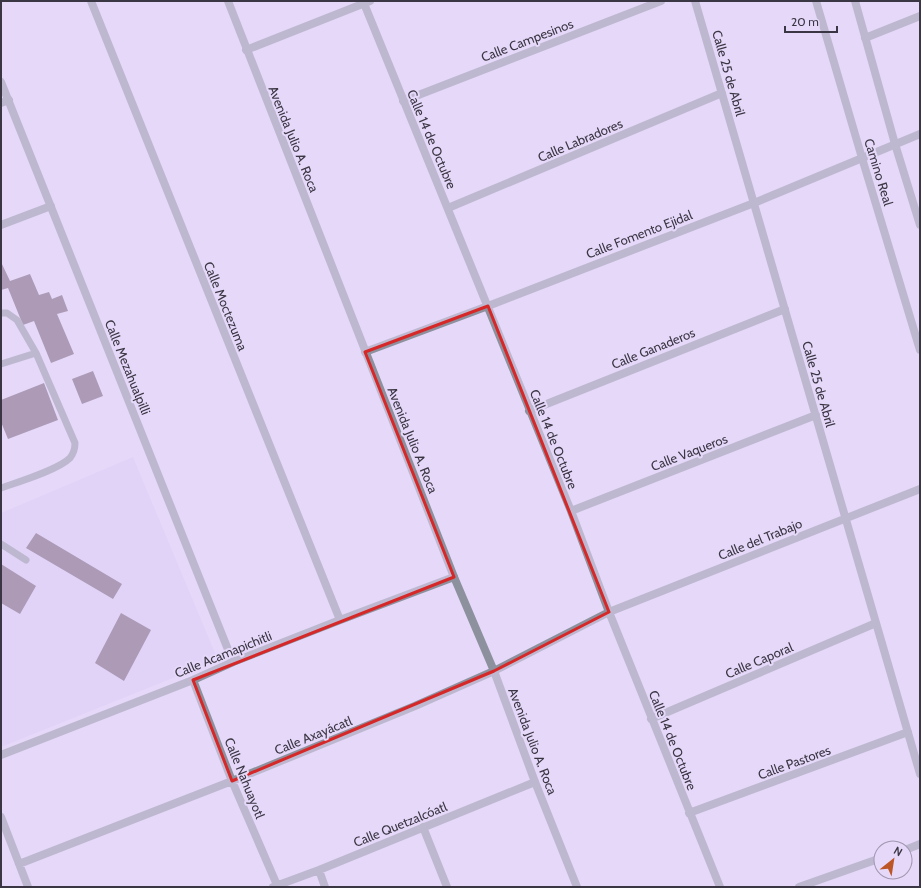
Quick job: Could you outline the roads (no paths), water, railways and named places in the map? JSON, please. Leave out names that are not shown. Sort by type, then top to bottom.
[{"type":"street","name":"Calle Moctezuma","points":[[91,1],[340,620]]},
{"type":"street","name":"Avenida Julio A. Roca","points":[[228,1],[454,577],[494,671],[535,782],[577,887]]},
{"type":"street","name":"Calle Campesinos","points":[[403,101],[661,1]]},
{"type":"street","name":"Calle 25 de Abril","points":[[695,1],[920,774]]},
{"type":"street","name":"Camino Real","points":[[816,1],[920,350]]},
{"type":"street","name":"Camino Real","points":[[855,1],[895,144],[920,225]]},
{"type":"street","points":[[246,50],[366,2]]},
{"type":"street","name":"Calle 14 de Octubre","points":[[366,2],[403,101],[571,511],[651,719],[720,887]]},
{"type":"street","points":[[865,38],[920,16]]},
{"type":"street","name":"Calle Mezahualpilli","points":[[1,82],[5,102],[51,206],[233,662]]},
{"type":"street","name":"Calle Labradores","points":[[448,208],[722,94]]},
{"type":"street","name":"Calle Fomento Ejidal","points":[[365,352],[754,203],[920,134]]},
{"type":"street","points":[[1,225],[51,206]]},
{"type":"street","name":"Calle Ganaderos","points":[[529,411],[785,309]]},
{"type":"street","name":"Calle Vaqueros","points":[[571,511],[816,415]]},
{"type":"street","name":"Calle del Trabajo","points":[[609,612],[920,489]]},
{"type":"street","name":"Calle Acamapichitli","points":[[1,755],[193,680],[233,662],[454,577]]},
{"type":"street","name":"Calle Axayácatl","points":[[19,864],[232,781],[415,706],[494,671],[609,612]]},
{"type":"street","name":"Calle Caporal","points":[[651,719],[876,624]]},
{"type":"street","name":"Calle Nahuayotl","points":[[193,680],[275,886]]},
{"type":"street","name":"Calle Pastores","points":[[689,813],[908,732]]},
{"type":"street","name":"Calle Quetzalcóatl","points":[[275,886],[319,870],[535,782]]},
{"type":"street","points":[[1,817],[28,887]]},
{"type":"street","points":[[423,827],[447,887]]},
{"type":"street","points":[[800,887],[873,861]]},
{"type":"street","points":[[319,870],[325,887]]},
{"type":"lane","points":[[1,313],[7,313],[17,320],[36,353],[75,443],[75,450],[66,461],[1,488]]},
{"type":"lane","points":[[1,364],[36,353]]},
{"type":"lane","points":[[1,544],[26,560]]}]
